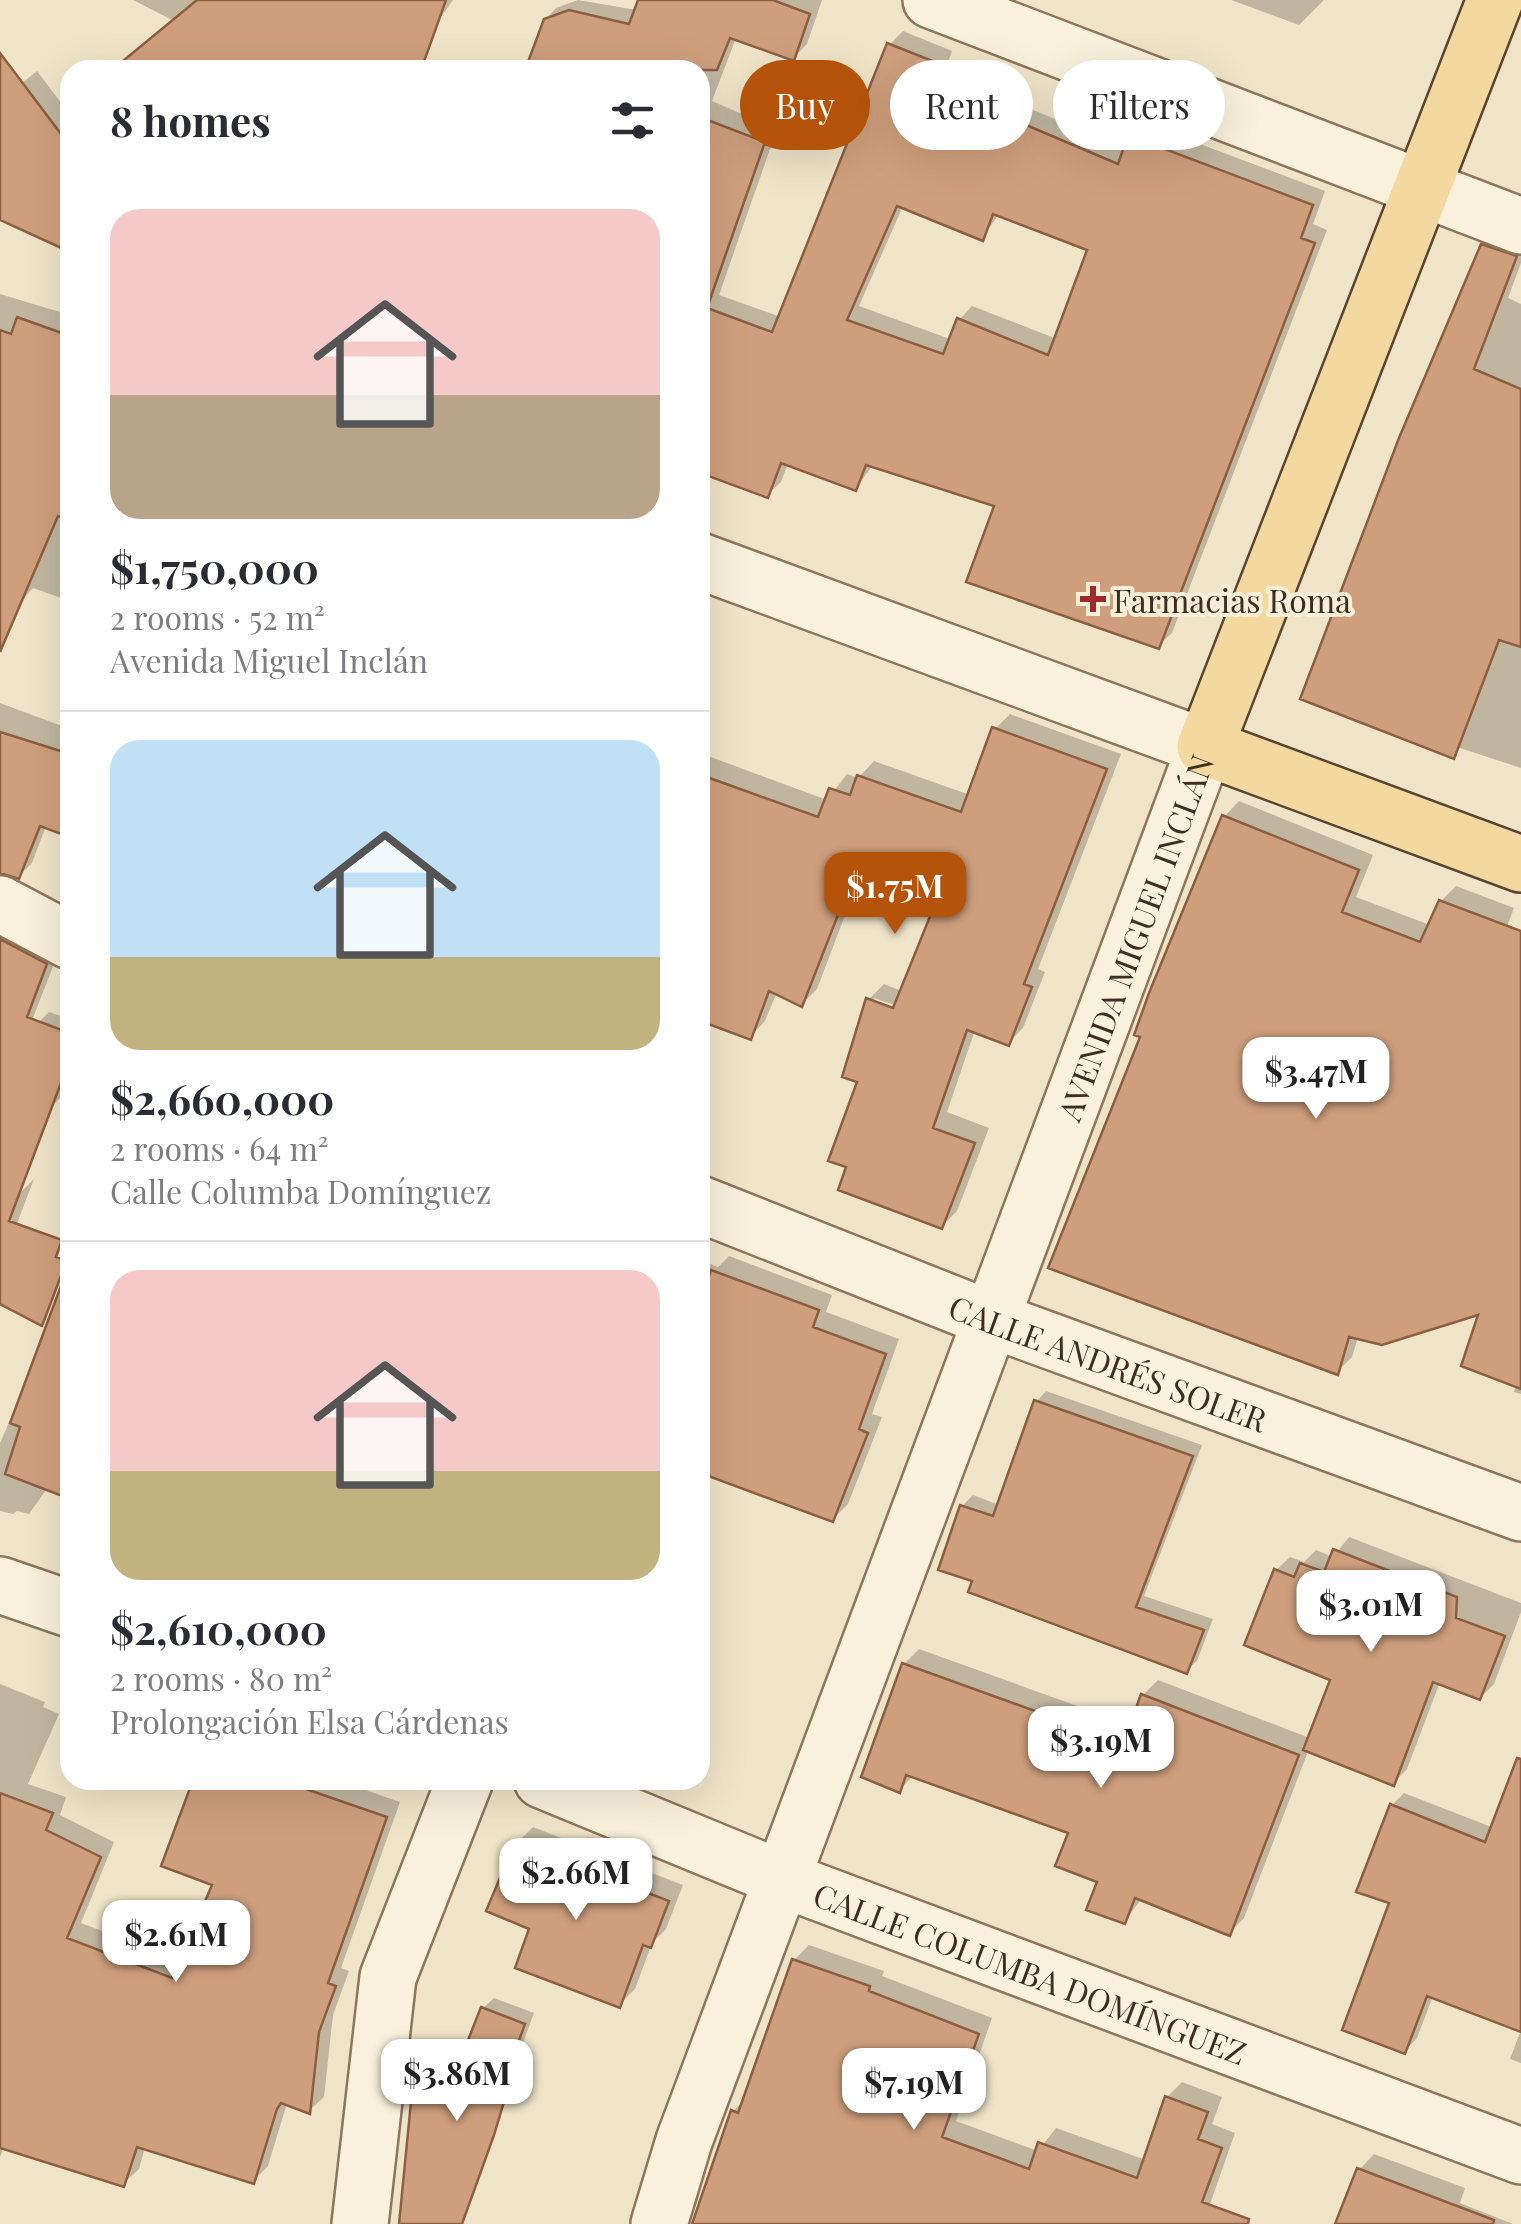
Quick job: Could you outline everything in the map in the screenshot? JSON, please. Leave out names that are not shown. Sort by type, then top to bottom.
[{"type":"main road","name":"AVENIDA MIGUEL INCLÁN","points":[[1205,747],[1496,0]]},
{"type":"main road","points":[[1205,747],[1521,864]]},
{"type":"street","points":[[931,0],[1521,226]]},
{"type":"street","points":[[710,565],[1205,747]]},
{"type":"street","name":"AVENIDA MIGUEL INCLÁN","points":[[660,2224],[684,2141],[785,1880],[1205,747]]},
{"type":"street","points":[[0,904],[60,935]]},
{"type":"street","name":"CALLE ANDRÉS SOLER","points":[[710,1208],[992,1320],[1521,1513]]},
{"type":"street","points":[[0,1584],[60,1605]]},
{"type":"street","points":[[360,2224],[388,1977],[461,1790]]},
{"type":"street","name":"CALLE COLUMBA DOMÍNGUEZ","points":[[566,1790],[785,1880],[1521,2156]]},
{"type":"building","points":[[197,0],[446,0],[425,60],[124,60]]},
{"type":"building","points":[[638,0],[773,0],[810,14],[794,60],[730,38],[717,70],[710,70],[710,60],[529,60],[544,19],[569,10],[629,24]]},
{"type":"building","points":[[887,43],[930,60],[890,60],[890,150],[1033,150],[1033,128],[1053,136],[1053,150],[1085,150],[1118,164],[1123,150],[1168,150],[1313,205],[1301,238],[1315,243],[1159,649],[966,582],[994,506],[866,465],[856,491],[781,463],[768,498],[710,477],[710,309],[772,332],[844,150],[870,150],[870,86]],"holes":[[[897,206],[983,241],[993,214],[1087,250],[1048,355],[957,318],[943,354],[847,320]]]},
{"type":"building","points":[[0,53],[60,133],[60,247],[0,220]]},
{"type":"building","points":[[710,121],[740,132],[740,150],[762,150],[710,299]]},
{"type":"building","points":[[1481,244],[1517,256],[1474,369],[1521,389],[1521,647],[1499,640],[1454,759],[1300,699],[1399,438]]},
{"type":"building","points":[[17,317],[60,332],[60,517],[0,652],[0,330],[11,334]]},
{"type":"building","points":[[992,727],[1107,769],[1024,984],[1032,987],[1009,1046],[967,1030],[933,1128],[975,1143],[942,1229],[838,1190],[846,1167],[828,1161],[857,1082],[842,1077],[866,998],[893,1008],[931,914],[850,884],[802,1007],[769,991],[751,1040],[710,1025],[710,778],[818,817],[829,788],[850,795],[857,775],[961,812]]},
{"type":"building","points":[[0,732],[60,751],[60,834],[40,826],[19,879],[0,873]]},
{"type":"building","points":[[1222,815],[1359,870],[1342,912],[1420,942],[1439,900],[1521,931],[1521,1389],[1461,1366],[1478,1315],[1382,1345],[1349,1337],[1338,1375],[1048,1268],[1140,1037],[1134,1035],[1149,993]]},
{"type":"building","points":[[0,939],[47,964],[27,1017],[60,1029],[60,1086],[9,1221],[60,1239],[56,1257],[60,1258],[60,1278],[42,1326],[0,1304]]},
{"type":"building","points":[[710,1273],[819,1310],[813,1327],[886,1354],[859,1429],[868,1433],[833,1522],[710,1477]]},
{"type":"building","points":[[60,1288],[60,1495],[5,1474],[20,1427],[10,1423]]},
{"type":"building","points":[[1034,1400],[1193,1456],[1136,1607],[1204,1630],[1187,1674],[968,1592],[972,1581],[938,1570],[960,1505],[993,1516]]},
{"type":"building","points":[[1333,1549],[1457,1597],[1456,1618],[1505,1636],[1480,1700],[1433,1682],[1394,1786],[1303,1750],[1330,1680],[1244,1645],[1274,1569],[1294,1577],[1300,1563],[1324,1572]]},
{"type":"building","points":[[902,1663],[1124,1743],[1141,1694],[1299,1755],[1230,1936],[1135,1898],[1125,1924],[1086,1910],[1097,1882],[1055,1866],[1068,1833],[906,1775],[900,1793],[861,1777]]},
{"type":"building","points":[[1517,1758],[1521,1759],[1521,2032],[1427,1996],[1405,2054],[1342,2030],[1389,1903],[1356,1892],[1390,1804],[1485,1842]]},
{"type":"building","points":[[189,1790],[309,1790],[387,1817],[328,1983],[336,1986],[319,2032],[310,2114],[281,2103],[254,2184],[137,2147],[124,2187],[0,2148],[0,1793],[53,1813],[46,1830],[101,1857],[67,1938],[172,1978],[212,1885],[161,1866]]},
{"type":"building","points":[[515,1842],[669,1901],[651,1948],[643,1945],[620,2008],[515,1968],[529,1929],[486,1911]]},
{"type":"building","points":[[792,1959],[870,1986],[869,1991],[979,2034],[942,2137],[1029,2169],[1038,2142],[1137,2178],[1165,2096],[1208,2112],[1198,2139],[1222,2148],[1202,2202],[1249,2219],[1248,2224],[692,2224],[731,2110],[738,2113]]},
{"type":"building","points":[[481,2007],[525,2024],[504,2081],[510,2082],[494,2135],[462,2224],[399,2224],[411,2102],[427,2066],[454,2076]]},
{"type":"building","points":[[1357,2168],[1494,2220],[1493,2224],[1335,2224]]},
{"type":"place","name":"Farmacias Roma","points":[[1093,599]]}]
